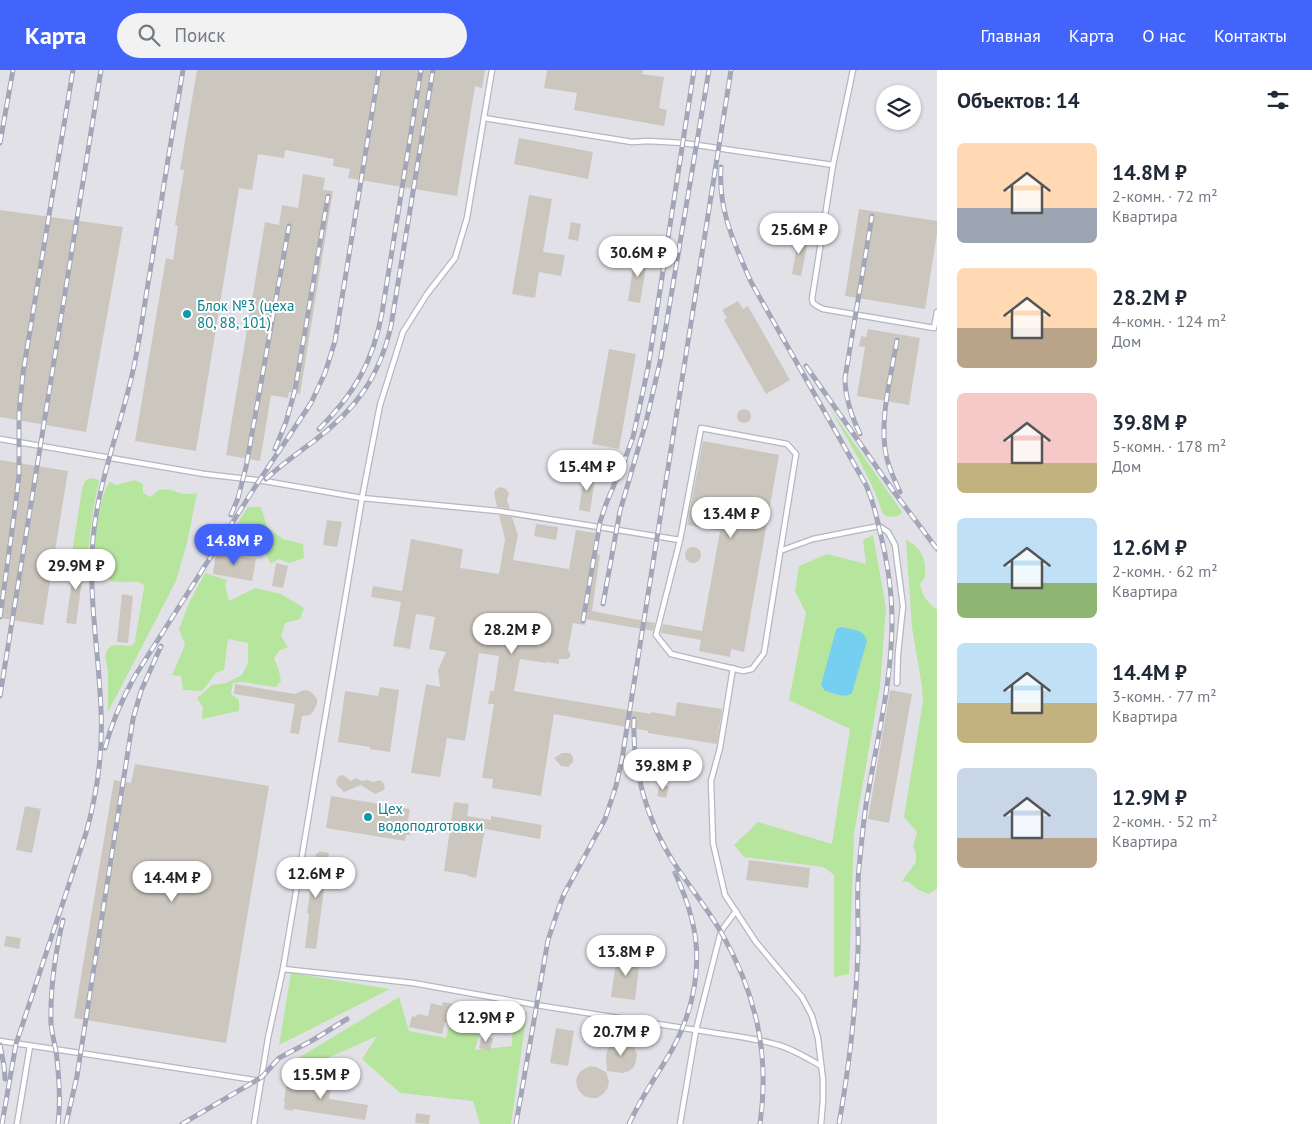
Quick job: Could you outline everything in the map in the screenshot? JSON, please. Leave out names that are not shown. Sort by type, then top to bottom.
[{"type":"lane","points":[[254,1124],[268,1038],[283,969],[362,498],[380,404],[403,332],[427,294],[455,258],[467,218],[492,70]]},
{"type":"lane","points":[[853,70],[833,165],[812,299],[813,303],[824,309],[934,328],[937,312]]},
{"type":"lane","points":[[484,118],[632,142],[683,143],[833,165]]},
{"type":"lane","points":[[701,428],[787,444],[796,454],[764,652],[752,669],[743,671],[671,654],[656,635],[680,540],[701,428]]},
{"type":"lane","points":[[0,439],[204,474],[264,481],[362,498],[498,511],[680,540]]},
{"type":"lane","points":[[780,551],[813,539],[879,526],[888,532],[895,545],[903,606],[897,683]]},
{"type":"lane","points":[[733,668],[720,748],[711,780],[712,843],[725,895],[756,942],[802,997],[816,1027],[823,1100],[821,1124]]},
{"type":"lane","points":[[680,1124],[696,1030],[721,931],[736,912]]},
{"type":"lane","points":[[283,969],[413,983],[761,1041],[779,1045],[821,1066]]},
{"type":"lane","points":[[0,1041],[261,1081]]},
{"type":"lane","points":[[17,1124],[30,1046]]},
{"type":"shaded area","points":[[0,70],[937,70],[937,1124],[0,1124]]},
{"type":"green space","points":[[829,407],[902,512],[901,514],[890,517],[884,515],[865,470]]},
{"type":"green space","points":[[91,478],[99,480],[88,552],[82,556],[76,555],[73,547],[82,489],[86,480]]},
{"type":"green space","points":[[135,480],[143,484],[143,493],[150,497],[163,489],[185,494],[197,493],[187,543],[176,581],[108,712],[108,672],[105,656],[111,646],[133,645],[144,585],[135,582],[111,581],[104,576],[100,557],[95,547],[96,532],[104,493],[110,482],[116,485]]},
{"type":"green space","points":[[248,507],[261,507],[267,527],[283,539],[303,544],[304,558],[290,563],[278,559],[271,564],[265,553],[233,551],[226,541]]},
{"type":"green space","points":[[873,535],[886,608],[880,686],[854,834],[849,974],[834,977],[834,875],[824,867],[744,857],[734,845],[758,822],[832,844],[850,729],[789,700],[806,613],[795,591],[799,566],[827,554],[866,564],[863,540]]},
{"type":"green space","points":[[906,540],[912,543],[922,555],[925,565],[925,577],[920,584],[922,592],[937,610],[937,889],[928,894],[917,889],[909,882],[902,881],[916,862],[913,846],[917,832],[904,817],[923,701],[912,628]]},
{"type":"green space","points":[[205,573],[227,580],[225,585],[229,601],[255,588],[281,594],[304,608],[300,619],[285,623],[281,636],[288,647],[280,650],[274,658],[281,681],[276,687],[243,682],[233,683],[231,694],[239,700],[239,711],[202,719],[203,707],[197,698],[212,685],[226,683],[242,675],[248,663],[248,643],[228,639],[224,670],[216,673],[202,691],[183,690],[181,676],[172,675],[185,645],[179,629],[189,603]]},
{"type":"green space","points":[[291,973],[390,989],[279,1045]]},
{"type":"green space","points":[[399,997],[409,1031],[446,1038],[449,1027],[479,1034],[475,1050],[512,1046],[513,1014],[527,1012],[511,1124],[480,1124],[473,1101],[400,1093],[362,1059],[377,1036],[296,1072],[290,1063]]},
{"type":"water","points":[[842,627],[861,632],[867,641],[852,693],[849,695],[839,695],[825,691],[821,685],[836,630]]},
{"type":"building","name":"Блок №3 (цеха 80, 88, 101)","points":[[197,70],[485,70],[482,88],[475,86],[457,196],[348,178],[350,169],[333,166],[334,159],[285,150],[284,158],[258,154],[252,190],[239,188],[196,451],[135,441],[166,258],[173,260],[178,226],[175,225],[184,170],[180,170]]},
{"type":"building","points":[[547,70],[643,70],[642,74],[664,77],[659,108],[667,110],[664,126],[574,110],[577,93],[544,88]]},
{"type":"building","points":[[519,138],[593,152],[588,179],[514,164]]},
{"type":"building","points":[[303,174],[325,178],[323,190],[333,191],[300,394],[289,392],[288,398],[271,395],[260,461],[226,455],[265,222],[279,225],[282,205],[298,208]]},
{"type":"building","points":[[529,195],[552,199],[543,252],[565,255],[561,276],[539,272],[535,298],[512,294]]},
{"type":"building","points":[[859,209],[937,221],[937,234],[925,309],[845,296]]},
{"type":"building","points":[[0,210],[123,227],[86,432],[0,417]]},
{"type":"building","points":[[571,222],[581,224],[578,241],[568,239]]},
{"type":"building","points":[[789,237],[808,241],[801,276],[792,274],[797,246],[788,245]]},
{"type":"building","points":[[635,254],[648,256],[640,303],[628,301]]},
{"type":"building","points":[[738,301],[743,309],[748,306],[790,380],[766,394],[724,320],[727,318],[722,310]]},
{"type":"building","points":[[868,329],[920,338],[909,405],[857,396],[865,347],[859,346],[861,336],[866,337]]},
{"type":"building","points":[[609,349],[636,354],[619,449],[592,444]]},
{"type":"building","points":[[741,409],[747,409],[751,416],[747,423],[741,423],[737,419],[737,413]]},
{"type":"building","points":[[703,441],[779,455],[744,652],[731,649],[730,657],[699,651],[701,640],[661,633],[663,624],[702,631],[720,531],[687,525]]},
{"type":"building","points":[[0,460],[68,471],[43,625],[0,618]]},
{"type":"building","points":[[587,472],[593,472],[595,478],[590,512],[579,510],[584,475]]},
{"type":"building","points":[[501,487],[509,493],[507,500],[510,509],[497,507],[494,493],[496,489]]},
{"type":"building","points":[[499,515],[512,517],[518,535],[513,560],[569,569],[576,530],[595,533],[592,553],[600,555],[592,611],[655,623],[653,631],[586,619],[585,625],[573,623],[568,650],[570,657],[559,659],[559,664],[520,659],[514,691],[651,714],[651,712],[675,716],[677,702],[722,709],[717,744],[648,733],[648,731],[554,714],[541,796],[492,788],[493,779],[482,778],[494,704],[488,704],[490,691],[494,691],[499,656],[479,653],[465,741],[447,738],[440,777],[411,773],[426,684],[440,687],[438,670],[446,652],[429,649],[435,617],[416,614],[410,649],[393,646],[401,602],[371,597],[373,586],[402,591],[411,539],[463,549],[460,568],[499,574],[505,539]]},
{"type":"building","points":[[327,520],[342,522],[337,547],[323,545]]},
{"type":"building","points":[[536,524],[558,527],[556,540],[534,536]]},
{"type":"building","points":[[693,547],[701,555],[693,563],[685,555]]},
{"type":"building","points":[[216,552],[256,559],[252,581],[213,574]]},
{"type":"building","points":[[75,558],[85,559],[76,624],[66,623]]},
{"type":"building","points":[[276,563],[288,566],[283,588],[272,586]]},
{"type":"building","points":[[122,594],[133,596],[128,643],[117,642]]},
{"type":"building","points":[[235,684],[295,694],[306,690],[314,695],[317,699],[317,704],[313,712],[302,716],[299,734],[290,733],[295,704],[234,694]]},
{"type":"building","points":[[380,687],[399,690],[390,752],[338,742],[345,691],[378,696]]},
{"type":"building","points":[[890,690],[912,694],[889,823],[868,819]]},
{"type":"building","points":[[562,753],[570,753],[573,757],[573,762],[568,767],[561,766],[554,758]]},
{"type":"building","points":[[135,764],[269,786],[226,1043],[74,1018],[114,780],[131,783]]},
{"type":"building","points":[[343,775],[351,781],[356,778],[362,781],[373,782],[380,780],[385,788],[375,794],[361,785],[344,792],[337,785],[336,781],[339,776]]},
{"type":"building","points":[[660,785],[669,786],[666,798],[657,796]]},
{"type":"building","name":"Цех водоподготовки","points":[[331,796],[410,809],[407,825],[412,826],[410,835],[406,835],[405,841],[326,828]]},
{"type":"building","points":[[454,802],[469,804],[467,816],[491,820],[491,816],[542,825],[540,839],[485,829],[476,878],[444,871]]},
{"type":"building","points":[[25,806],[41,809],[32,853],[16,850]]},
{"type":"building","points":[[319,851],[329,853],[316,949],[305,948],[309,914],[307,913],[316,853],[319,853]]},
{"type":"building","points":[[749,860],[810,868],[808,888],[746,880]]},
{"type":"building","points":[[6,936],[21,938],[19,949],[4,946]]},
{"type":"building","points":[[617,954],[640,957],[635,1000],[611,997]]},
{"type":"building","points":[[443,1002],[467,1007],[463,1026],[445,1022],[442,1034],[409,1027],[412,1016],[416,1017],[417,1014],[428,1016],[431,1003],[442,1006]]},
{"type":"building","points":[[556,1028],[574,1031],[568,1066],[550,1063]]},
{"type":"building","points":[[482,1035],[493,1038],[490,1051],[479,1048]]},
{"type":"building","points":[[619,1041],[631,1044],[635,1049],[637,1055],[634,1067],[623,1073],[607,1071],[606,1055],[608,1049],[612,1044]]},
{"type":"building","points":[[591,1066],[606,1072],[609,1082],[607,1089],[597,1098],[584,1096],[577,1087],[576,1080],[578,1075],[581,1071]]},
{"type":"building","points":[[318,1077],[333,1080],[329,1099],[368,1105],[365,1120],[284,1109],[286,1086],[294,1087],[295,1079],[317,1083]]},
{"type":"building","points":[[416,1113],[430,1115],[429,1124],[415,1123]]},
{"type":"railway","points":[[0,143],[13,70]]},
{"type":"railway","points":[[0,617],[19,475],[19,414],[23,373],[73,70]]},
{"type":"railway","points":[[0,696],[101,70]]},
{"type":"railway","points":[[2,1124],[16,1044],[86,833],[96,788],[100,757],[101,725],[92,582],[93,539],[100,495],[129,388],[136,354],[183,70]]},
{"type":"railway","points":[[105,748],[118,711],[135,676],[255,487],[311,403],[325,373],[335,341],[379,70]]},
{"type":"railway","points":[[319,429],[352,390],[367,362],[378,331],[421,70]]},
{"type":"railway","points":[[266,479],[342,417],[364,391],[380,361],[391,326],[433,70]]},
{"type":"railway","points":[[583,621],[600,522],[633,437],[648,368],[694,70]]},
{"type":"railway","points":[[603,604],[620,511],[646,422],[660,362],[709,70]]},
{"type":"railway","points":[[516,1124],[548,940],[564,894],[605,819],[616,786],[622,759],[731,70]]},
{"type":"railway","points":[[721,167],[722,198],[739,254],[751,282],[866,485],[877,517],[890,586],[892,621],[889,667],[862,836],[858,878],[856,994],[849,1060],[839,1124]]},
{"type":"railway","points":[[275,449],[286,422],[295,390],[328,196]]},
{"type":"railway","points":[[860,434],[849,406],[845,378],[872,216]]},
{"type":"railway","points":[[231,515],[238,498],[246,467],[289,226]]},
{"type":"railway","points":[[897,340],[886,400],[884,431],[887,459],[900,492]]},
{"type":"railway","points":[[806,366],[894,492],[937,549]]},
{"type":"railway","points":[[66,1124],[77,1076],[133,719],[141,691],[161,646]]},
{"type":"railway","points":[[634,719],[634,738],[639,775],[643,794],[656,830],[674,863],[721,932],[733,955],[751,1001],[757,1025],[763,1073],[760,1124]]},
{"type":"railway","points":[[629,1124],[673,1048],[686,1018],[694,986],[697,953],[695,936],[689,908],[675,873]]},
{"type":"railway","points":[[58,1124],[59,1078],[51,1024],[51,998],[63,920]]},
{"type":"railway","points":[[182,1124],[262,1077],[279,1058],[347,1019]]},
{"type":"railway","points":[[0,1045],[5,1079]]},
{"type":"place","name":"Блок №3 (цеха 80, 88, 101)","points":[[187,314]]},
{"type":"place","name":"Цех водоподготовки","points":[[368,817]]}]
